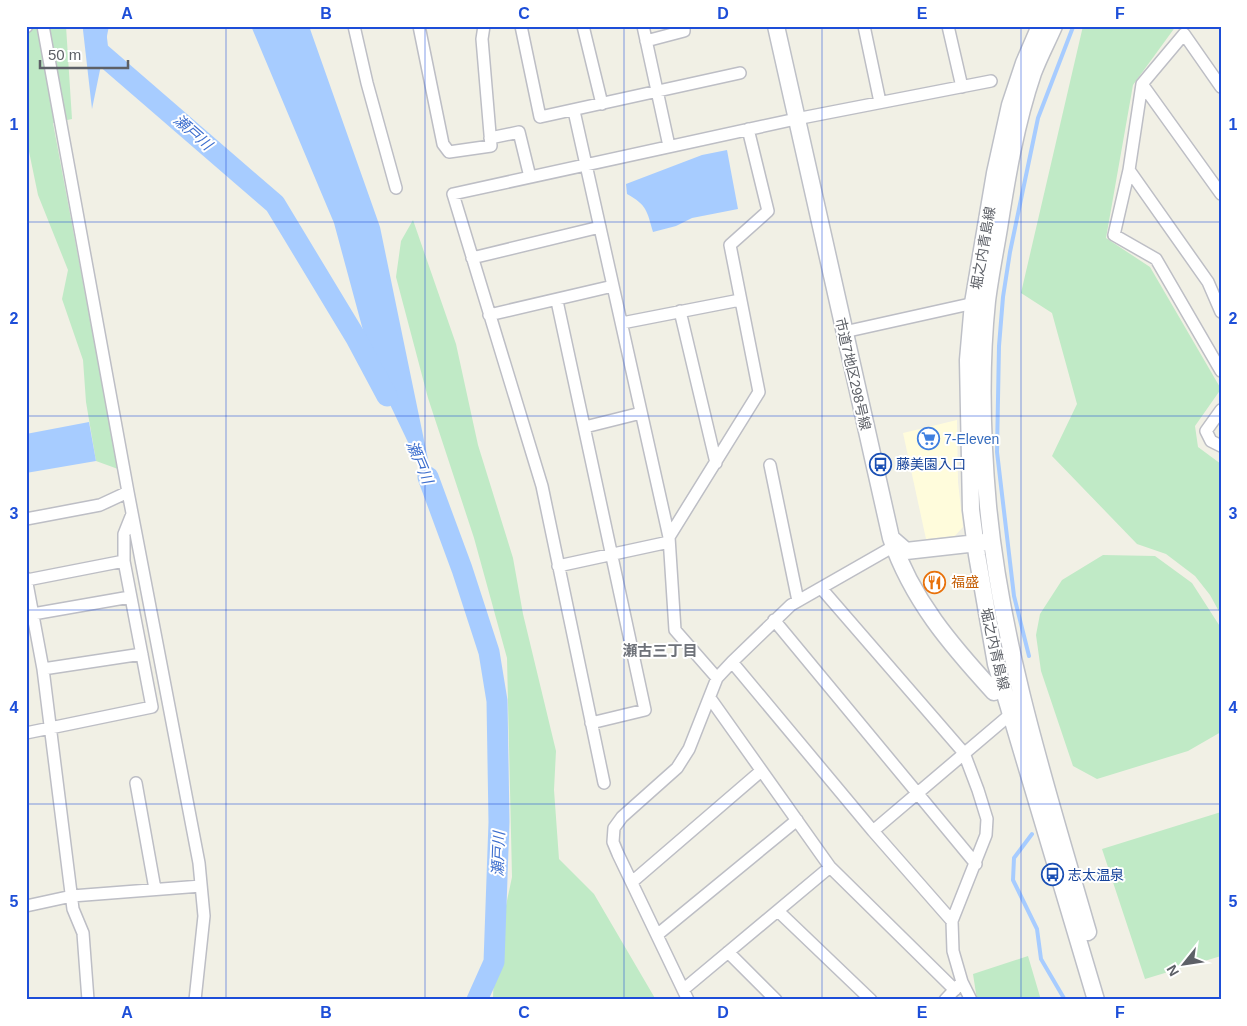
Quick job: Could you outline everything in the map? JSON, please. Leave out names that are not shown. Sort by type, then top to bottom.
[{"type":"main road","name":"市道7地区298号線","points":[[776,26],[844,332],[894,543],[908,583],[933,622],[994,692]]},
{"type":"main road","name":"堀之内青島線","points":[[1040,26],[1024,63],[1010,105],[995,173],[980,302],[984,361],[984,443],[993,542],[1010,639],[1027,715],[1107,1000]]},
{"type":"main road","name":"堀之内青島線","points":[[1054,26],[1034,71],[1024,103],[968,360],[971,510],[996,664],[1096,1000]]},
{"type":"main road","points":[[894,543],[906,551],[993,542]]},
{"type":"street","points":[[43,26],[132,514],[199,863],[204,916],[199,982],[195,1000]]},
{"type":"street","points":[[354,26],[367,83],[396,188]]},
{"type":"street","points":[[419,26],[442,144],[450,152],[491,146],[482,39],[484,26]]},
{"type":"street","points":[[520,26],[540,117],[574,111],[740,72]]},
{"type":"street","points":[[583,26],[602,104]]},
{"type":"street","points":[[643,26],[669,146]]},
{"type":"street","points":[[646,41],[684,31],[684,26]]},
{"type":"street","points":[[864,26],[880,102]]},
{"type":"street","points":[[948,26],[962,87]]},
{"type":"street","points":[[1221,86],[1184,34],[1142,84],[1128,170],[1114,235],[1156,259],[1221,371]]},
{"type":"street","points":[[604,783],[542,486],[452,194],[748,129],[991,81]]},
{"type":"street","points":[[1142,84],[1221,194]]},
{"type":"street","points":[[574,111],[669,539],[675,630],[717,678]]},
{"type":"street","points":[[558,566],[669,539],[760,392],[730,245],[768,211],[748,129]]},
{"type":"street","points":[[490,138],[519,132],[530,177]]},
{"type":"street","points":[[1128,170],[1208,282],[1221,312]]},
{"type":"street","points":[[472,258],[600,226]]},
{"type":"street","points":[[489,315],[557,301],[613,286]]},
{"type":"street","points":[[622,323],[740,300]]},
{"type":"street","points":[[557,301],[613,554],[645,710],[591,723]]},
{"type":"street","points":[[844,332],[980,302]]},
{"type":"street","points":[[680,312],[716,463]]},
{"type":"street","points":[[1221,410],[1206,431],[1211,442],[1221,446]]},
{"type":"street","points":[[585,427],[641,413]]},
{"type":"street","points":[[770,464],[798,601]]},
{"type":"street","points":[[26,519],[100,505],[128,492]]},
{"type":"street","points":[[26,733],[152,707],[124,561],[124,534],[132,514]]},
{"type":"street","points":[[830,867],[728,952],[685,996],[614,842],[614,828],[622,817],[677,768],[689,749],[717,678],[732,662],[774,620],[798,601],[894,543]]},
{"type":"street","points":[[88,1000],[82,933],[73,909],[43,669],[26,579],[124,561]]},
{"type":"street","points":[[821,588],[964,753],[987,819],[986,835],[952,921],[953,951],[959,986]]},
{"type":"street","points":[[33,614],[130,597]]},
{"type":"street","points":[[774,620],[976,864]]},
{"type":"street","points":[[43,669],[142,654]]},
{"type":"street","points":[[732,662],[873,831],[952,921]]},
{"type":"street","points":[[710,698],[830,867],[959,986],[971,1000]]},
{"type":"street","points":[[873,831],[1012,713]]},
{"type":"street","points":[[632,882],[762,771]]},
{"type":"street","points":[[136,783],[155,889]]},
{"type":"street","points":[[657,934],[796,820]]},
{"type":"street","points":[[26,906],[72,896],[201,886]]},
{"type":"street","points":[[778,911],[871,1000]]},
{"type":"street","points":[[728,952],[776,1000]]},
{"type":"street","points":[[945,1000],[959,986]]},
{"type":"shaded area","points":[[957,420],[958,482],[963,527],[955,536],[926,539],[903,433]]},
{"type":"green space","points":[[29,26],[66,26],[72,119],[53,123],[118,469],[96,461],[86,402],[83,360],[62,299],[68,270],[38,195],[26,137]]},
{"type":"green space","points":[[1083,26],[1176,26],[1133,85],[1106,238],[1150,267],[1221,389],[1195,426],[1198,447],[1221,464],[1221,615],[1210,595],[1195,576],[1166,554],[1137,544],[1052,456],[1077,404],[1052,313],[1021,293]]},
{"type":"green space","points":[[413,220],[456,344],[478,445],[513,558],[523,614],[556,751],[554,790],[559,859],[594,894],[656,1000],[493,1000],[494,962],[512,877],[507,658],[474,538],[428,398],[396,277],[401,241]]},
{"type":"green space","points":[[1103,555],[1155,556],[1192,583],[1221,628],[1221,732],[1188,751],[1097,779],[1073,766],[1041,671],[1036,635],[1040,614],[1062,580]]},
{"type":"green space","points":[[1221,812],[1221,956],[1145,979],[1102,849]]},
{"type":"green space","points":[[1028,956],[1041,1000],[977,1000],[973,974]]},
{"type":"water","points":[[83,26],[109,26],[92,109],[83,30]]},
{"type":"water","points":[[251,26],[309,26],[380,227],[437,503],[374,371],[334,223]]},
{"type":"water","points":[[727,150],[738,209],[692,218],[676,226],[653,232],[645,209],[639,202],[627,194],[626,184],[702,155]]},
{"type":"water","points":[[89,422],[96,461],[26,473],[26,434]]},
{"type":"waterway","name":"瀬戸川","points":[[95,26],[98,51],[275,204],[356,338],[387,396]]},
{"type":"waterway","points":[[1029,656],[1014,596],[997,452],[999,346],[1003,297],[1010,252],[1038,118],[1073,27]]},
{"type":"waterway","name":"瀬戸川","points":[[428,477],[462,569],[489,652],[497,701],[499,822],[494,962],[477,1000]]},
{"type":"waterway","points":[[1032,834],[1014,858],[1013,880],[1037,929],[1041,959],[1065,1000]]},
{"type":"place","name":"7-Eleven","points":[[928,439]]},
{"type":"place","name":"藤美園入口","points":[[880,464]]},
{"type":"place","name":"福盛","points":[[935,582]]},
{"type":"place","name":"志太温泉","points":[[1052,875]]},
{"type":"district","name":"瀬古三丁目","points":[[660,650]]}]
